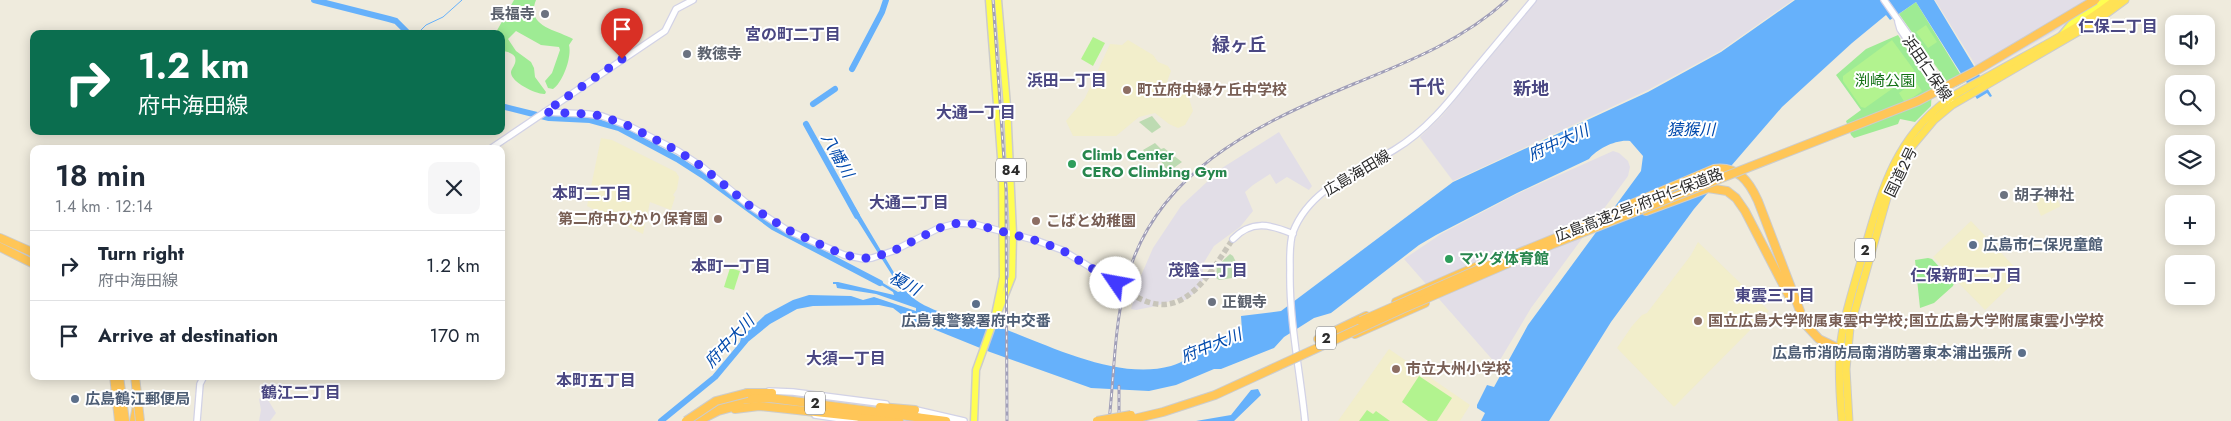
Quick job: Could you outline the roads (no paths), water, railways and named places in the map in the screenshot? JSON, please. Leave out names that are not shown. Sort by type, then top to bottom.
[{"type":"highway","name":"広島高速2号;府中仁保道路","points":[[1097,421],[1161,407],[1213,390],[1401,303],[1575,232],[1897,110],[1943,89],[2095,0]]},
{"type":"highway","name":"国道2号","points":[[2062,38],[2115,0]]},
{"type":"highway","name":"国道2号","points":[[1849,421],[1846,394],[1844,326],[1880,197],[1891,168],[1914,130],[1950,101],[2062,38],[2095,22],[2125,0]]},
{"type":"highway","points":[[1575,232],[1702,173],[1721,168],[1733,170],[1743,177],[1753,190],[1775,242],[1807,330]]},
{"type":"highway","points":[[1575,232],[1702,190],[1715,188],[1727,191],[1736,198],[1745,211],[1807,330],[1822,346],[1844,350]]},
{"type":"highway","points":[[0,237],[30,250]]},
{"type":"highway","name":"広島高速2号;府中仁保道路","points":[[1125,421],[1163,412],[1215,395],[1551,242]]},
{"type":"highway","points":[[1318,339],[1475,266],[1551,242]]},
{"type":"highway","points":[[1326,347],[1481,279],[1551,242]]},
{"type":"highway","points":[[0,247],[30,262]]},
{"type":"highway","name":"国道2号","points":[[1842,421],[1839,385],[1844,350]]},
{"type":"highway","points":[[115,380],[119,421]]},
{"type":"highway","points":[[120,380],[125,421]]},
{"type":"highway","points":[[134,421],[139,394],[137,380]]},
{"type":"highway","points":[[137,380],[140,421]]},
{"type":"highway","points":[[686,421],[716,400],[747,393],[772,393],[875,407],[915,410]]},
{"type":"highway","name":"2","points":[[686,421],[725,402],[747,398],[770,398],[946,421]]},
{"type":"highway","name":"2","points":[[698,421],[727,408],[757,403],[783,404],[910,421]]},
{"type":"highway","points":[[702,421],[731,409],[752,406],[899,421]]},
{"type":"main road","points":[[496,145],[665,31],[676,9],[693,0]]},
{"type":"main road","name":"84","points":[[974,421],[974,381],[982,350],[993,322],[1002,282],[1002,170],[989,0]]},
{"type":"main road","name":"84","points":[[993,322],[999,312],[1012,276],[1013,234],[1007,106],[998,0]]},
{"type":"main road","name":"広島海田線","points":[[1305,421],[1300,370],[1292,334],[1290,304],[1290,253],[1293,234],[1308,207],[1332,185],[1396,150],[1432,121],[1533,0]]},
{"type":"main road","name":"浜田仁保線","points":[[1884,0],[1898,22],[1900,30],[1950,101]]},
{"type":"main road","points":[[2062,38],[2071,24],[2106,0]]},
{"type":"main road","points":[[541,115],[588,114],[620,122],[678,151],[707,171],[750,206],[794,234],[852,257],[880,256],[950,225],[974,224],[1062,250],[1116,283]]},
{"type":"main road","points":[[1233,239],[1245,229],[1255,225],[1268,226],[1293,234]]},
{"type":"main road","points":[[197,421],[200,384],[202,380]]},
{"type":"main road","points":[[686,421],[697,411],[737,395],[758,391],[793,392],[915,410],[964,421]]},
{"type":"main road","points":[[742,408],[765,408],[855,421]]},
{"type":"water","name":"猿猴川","points":[[1795,0],[1934,0],[1992,96],[1990,97],[1987,93],[1977,99],[1916,2],[1890,20],[1886,15],[1852,43],[1782,107],[1694,209],[1611,322],[1549,421],[1481,421],[1485,413],[1477,408],[1477,405],[1487,385],[1494,387],[1528,325],[1641,171],[1643,156],[1630,141],[1607,146],[1589,159],[1517,193],[1436,235],[1419,245],[1331,313],[1314,318],[1284,337],[1274,348],[1221,369],[1214,369],[1176,385],[1149,391],[1091,388],[990,352],[906,318],[893,308],[879,305],[813,306],[797,309],[770,324],[738,350],[741,338],[765,315],[793,300],[809,295],[851,296],[863,300],[874,297],[916,311],[916,308],[876,294],[837,288],[836,284],[833,284],[833,282],[838,282],[894,295],[893,292],[873,280],[873,277],[898,292],[902,291],[851,210],[855,207],[902,286],[908,294],[924,305],[971,323],[975,322],[997,329],[999,327],[1061,351],[1106,365],[1128,369],[1150,369],[1175,365],[1204,348],[1242,331],[1241,316],[1281,311],[1453,182],[1648,92],[1721,52]]},
{"type":"water","points":[[1258,389],[1261,395],[1234,421],[1196,421],[1231,415],[1251,390]]},
{"type":"waterway","name":"榎川","points":[[314,0],[396,21],[405,30]]},
{"type":"waterway","points":[[421,30],[426,25],[443,17],[462,0]]},
{"type":"waterway","name":"八幡川","points":[[852,69],[882,12],[886,0]]},
{"type":"waterway","name":"八幡川","points":[[813,104],[835,89]]},
{"type":"waterway","name":"榎川","points":[[505,107],[549,118],[590,120],[619,128],[677,159],[773,227],[880,283]]},
{"type":"waterway","name":"八幡川","points":[[806,124],[857,216]]},
{"type":"waterway","name":"府中大川","points":[[661,421],[715,377],[745,341]]},
{"type":"tunnel","points":[[1116,283],[1143,300],[1159,304],[1173,303],[1197,288],[1207,277],[1233,239]]},
{"type":"railway","points":[[993,0],[1006,190],[1007,421]]},
{"type":"railway","points":[[1109,421],[1116,339],[1124,290],[1137,249],[1157,214],[1182,184],[1212,158],[1245,136],[1318,99],[1435,48],[1472,27],[1507,0]]},
{"type":"railway","points":[[1119,386],[1119,421]]},
{"type":"place","name":"長福寺","points":[[545,14]]},
{"type":"place","name":"教徳寺","points":[[687,54]]},
{"type":"place","name":"町立府中緑ケ丘中学校","points":[[1127,90]]},
{"type":"place","name":"Climb Center CERO Climbing Gym","points":[[1072,164]]},
{"type":"place","name":"胡子神社","points":[[2004,195]]},
{"type":"place","name":"第二府中ひかり保育園","points":[[718,219]]},
{"type":"place","name":"こばと幼稚園","points":[[1036,221]]},
{"type":"place","name":"広島市仁保児童館","points":[[1973,245]]},
{"type":"place","name":"マツダ体育館","points":[[1449,259]]},
{"type":"place","name":"正観寺","points":[[1212,302]]},
{"type":"place","name":"広島東警察署府中交番","points":[[976,304]]},
{"type":"place","name":"国立広島大学附属東雲中学校;国立広島大学附属東雲小学校","points":[[1698,321]]},
{"type":"place","name":"広島市消防局南消防署東本浦出張所","points":[[2022,353]]},
{"type":"place","name":"市立大州小学校","points":[[1396,369]]},
{"type":"place","name":"広島鶴江郵便局","points":[[75,399]]},
{"type":"district","name":"仁保二丁目","points":[[2118,26]]},
{"type":"district","name":"宮の町二丁目","points":[[793,34]]},
{"type":"district","name":"緑ヶ丘","points":[[1239,45]]},
{"type":"district","name":"浜田一丁目","points":[[1067,80]]},
{"type":"district","name":"千代","points":[[1427,87]]},
{"type":"district","name":"新地","points":[[1531,89]]},
{"type":"district","name":"大通一丁目","points":[[976,112]]},
{"type":"district","name":"本町二丁目","points":[[592,193]]},
{"type":"district","name":"大通二丁目","points":[[909,202]]},
{"type":"district","name":"本町一丁目","points":[[731,266]]},
{"type":"district","name":"茂陰二丁目","points":[[1208,270]]},
{"type":"district","name":"仁保新町二丁目","points":[[1966,275]]},
{"type":"district","name":"東雲三丁目","points":[[1775,295]]},
{"type":"district","name":"大須一丁目","points":[[846,358]]},
{"type":"district","name":"本町五丁目","points":[[596,380]]},
{"type":"district","name":"鶴江二丁目","points":[[301,392]]},
{"type":"park label","name":"渕崎公園","points":[[1885,81]]}]
